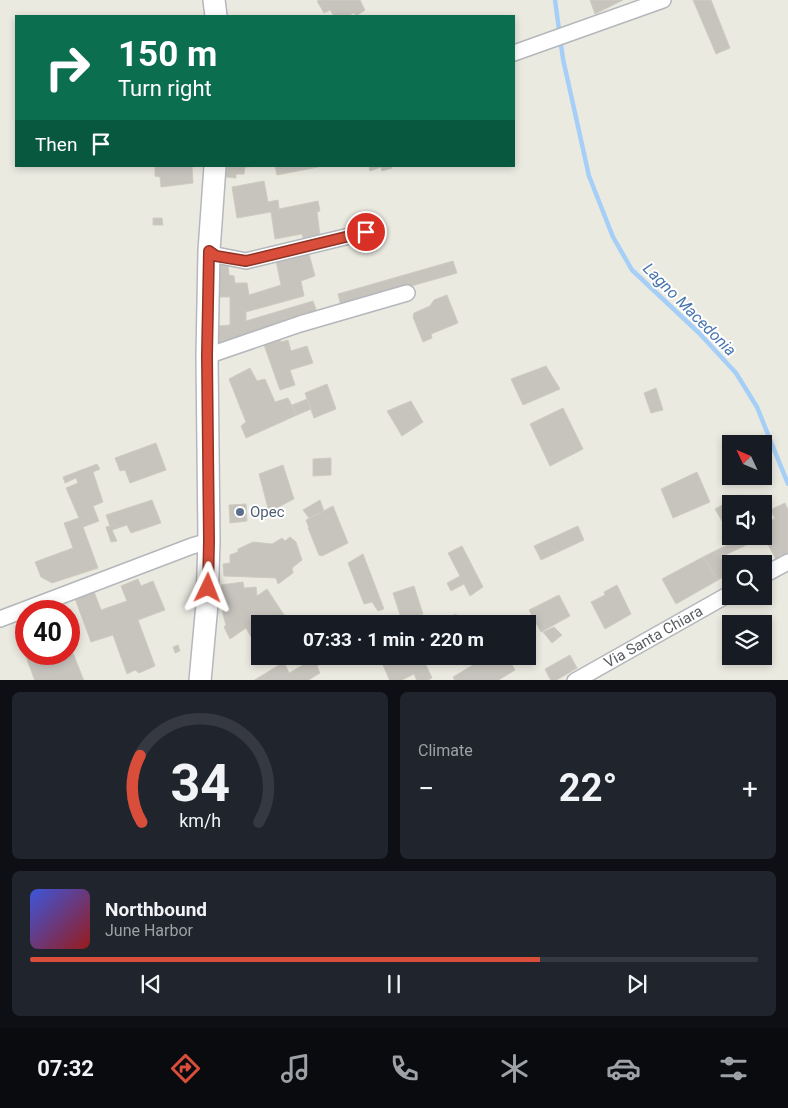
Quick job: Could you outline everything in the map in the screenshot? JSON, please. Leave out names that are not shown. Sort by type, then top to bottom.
[{"type":"street","points":[[214,0],[216,15]]},
{"type":"street","points":[[515,53],[664,0]]},
{"type":"street","points":[[200,680],[207,604],[209,541],[207,356],[209,251],[215,167]]},
{"type":"street","points":[[209,251],[216,256],[246,261],[366,232]]},
{"type":"street","points":[[207,356],[300,324],[407,293]]},
{"type":"street","points":[[0,619],[209,541]]},
{"type":"street","points":[[772,571],[788,562]]},
{"type":"street","name":"Via Santa Chiara","points":[[575,680],[722,598]]},
{"type":"building","points":[[360,0],[365,10],[358,15],[354,13],[349,15],[333,15],[330,10],[324,13],[317,1]]},
{"type":"building","points":[[590,0],[623,0],[595,14]]},
{"type":"building","points":[[693,0],[711,0],[730,48],[716,54]]},
{"type":"building","points":[[155,167],[192,167],[193,183],[161,187],[160,177],[155,176]]},
{"type":"building","points":[[227,167],[245,167],[244,174],[236,174],[236,178],[226,177]]},
{"type":"building","points":[[275,167],[318,167],[277,175]]},
{"type":"building","points":[[369,167],[381,167],[370,171]]},
{"type":"building","points":[[381,167],[392,168],[382,171]]},
{"type":"building","points":[[264,181],[268,202],[278,200],[279,209],[318,201],[320,211],[317,212],[320,235],[303,238],[302,234],[275,239],[271,212],[237,218],[232,187]]},
{"type":"building","points":[[153,218],[162,218],[163,225],[153,225]]},
{"type":"building","points":[[308,250],[315,276],[301,281],[304,296],[246,312],[246,321],[313,301],[318,315],[218,348],[219,326],[230,325],[230,297],[219,297],[219,264],[228,262],[229,275],[234,276],[235,283],[247,283],[249,295],[281,285],[276,261]]},
{"type":"building","points":[[453,261],[457,273],[341,306],[338,294]]},
{"type":"building","points":[[447,295],[458,323],[431,334],[432,338],[423,342],[413,317],[414,313],[430,306],[434,300]]},
{"type":"building","points":[[279,336],[281,342],[288,340],[291,351],[307,346],[313,363],[290,370],[295,385],[280,390],[263,342]]},
{"type":"building","points":[[546,366],[560,389],[523,405],[511,379]]},
{"type":"building","points":[[250,368],[257,381],[265,379],[275,402],[288,398],[297,415],[246,438],[241,426],[246,422],[229,379]]},
{"type":"building","points":[[327,384],[336,409],[314,418],[305,393]]},
{"type":"building","points":[[656,388],[663,410],[651,413],[644,393]]},
{"type":"building","points":[[307,399],[311,409],[297,415],[292,405]]},
{"type":"building","points":[[411,401],[423,422],[402,436],[387,411]]},
{"type":"building","points":[[563,408],[583,449],[550,466],[530,424]]},
{"type":"building","points":[[156,443],[166,470],[130,483],[125,470],[120,471],[115,458]]},
{"type":"building","points":[[331,458],[331,475],[313,476],[313,459]]},
{"type":"building","points":[[97,464],[100,469],[93,472],[103,502],[93,506],[99,521],[83,527],[98,568],[52,583],[41,577],[35,562],[73,548],[64,523],[79,518],[66,488],[78,483],[76,478],[65,483],[63,477]]},
{"type":"building","points":[[283,465],[294,499],[269,512],[259,474]]},
{"type":"building","points":[[697,472],[710,502],[673,518],[661,489]]},
{"type":"building","points":[[152,500],[161,523],[131,533],[127,525],[112,530],[117,541],[111,542],[106,527],[110,526],[106,515]]},
{"type":"building","points":[[320,500],[324,511],[309,518],[303,510]]},
{"type":"building","points":[[785,503],[788,510],[788,557],[785,559],[782,554],[776,559],[768,545],[772,545],[772,520],[775,518],[772,509]]},
{"type":"building","points":[[246,504],[247,521],[230,523],[229,505]]},
{"type":"building","points":[[722,505],[722,521],[715,509]]},
{"type":"building","points":[[333,506],[348,543],[322,556],[319,555],[306,520]]},
{"type":"building","points":[[578,526],[584,540],[541,560],[534,546]]},
{"type":"building","points":[[290,537],[296,542],[302,560],[292,568],[293,573],[278,584],[276,578],[224,576],[223,564],[230,563],[230,555],[238,552],[238,549],[253,542],[272,544],[282,538],[285,541]]},
{"type":"building","points":[[727,545],[746,545],[722,555],[722,578],[718,580],[703,557]]},
{"type":"building","points":[[462,546],[483,587],[470,596],[464,584],[451,591],[447,583],[460,576],[448,553]]},
{"type":"building","points":[[363,554],[384,609],[378,611],[372,602],[364,604],[348,563]]},
{"type":"building","points":[[703,557],[718,580],[676,604],[662,579]]},
{"type":"building","points":[[138,579],[141,586],[153,581],[165,610],[138,620],[155,666],[139,673],[135,670],[127,674],[113,635],[91,642],[80,612],[80,600],[75,600],[74,596],[93,589],[101,610],[127,601],[121,586]]},
{"type":"building","points":[[243,582],[244,588],[256,587],[257,596],[267,589],[284,615],[251,615],[251,637],[246,628],[230,639],[224,627],[226,625],[223,614],[221,585]]},
{"type":"building","points":[[617,585],[631,614],[605,629],[591,602],[605,595],[604,592]]},
{"type":"building","points":[[414,586],[423,614],[400,615],[393,593]]},
{"type":"building","points":[[559,595],[570,616],[541,632],[536,623],[536,615],[532,615],[529,610]]},
{"type":"building","points":[[554,627],[562,635],[552,643],[543,632]]},
{"type":"building","points":[[178,645],[180,651],[175,653],[173,647]]},
{"type":"building","points":[[570,655],[577,668],[557,680],[550,680],[545,669]]},
{"type":"building","points":[[29,665],[78,665],[84,680],[35,680]]},
{"type":"building","points":[[279,665],[285,665],[289,673],[303,665],[318,665],[317,666],[320,673],[309,680],[255,680]]},
{"type":"building","points":[[383,665],[426,665],[432,678],[417,680],[414,674],[402,680],[390,680]]},
{"type":"building","points":[[473,665],[512,665],[515,670],[499,680],[454,680],[453,677]]},
{"type":"waterway","name":"Lagno Macedonia","points":[[555,0],[563,59],[589,176],[613,237],[632,270],[699,333],[736,373],[757,407],[788,484]]},
{"type":"place","name":"Opec","points":[[240,512]]},
{"type":"route","points":[[208,588],[207,356],[209,251],[216,256],[246,261],[366,232]]}]
